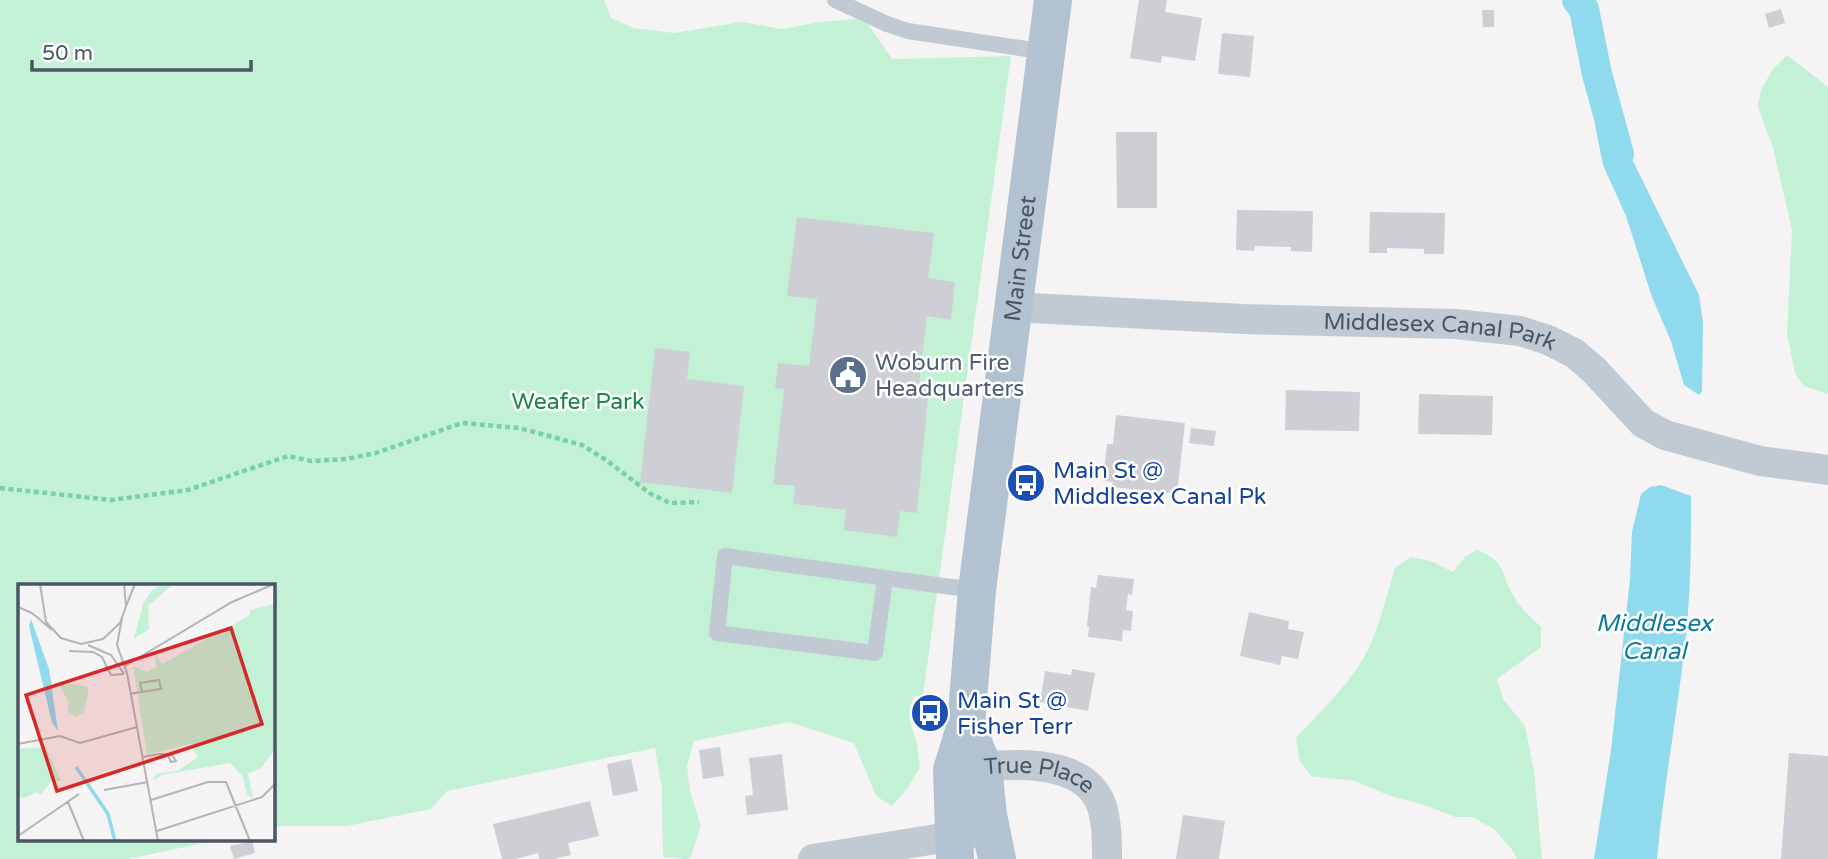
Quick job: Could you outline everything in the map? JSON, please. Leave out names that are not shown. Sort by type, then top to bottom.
[{"type":"main road","name":"Main Street","points":[[975,846],[967,768],[966,725],[977,590],[1052,0]]},
{"type":"street","name":"Middlesex Canal Park","points":[[1012,306],[1243,319],[1456,324],[1520,331],[1548,340],[1574,353],[1594,370],[1643,422],[1665,435],[1760,461],[1828,470]]},
{"type":"street","name":"True Place","points":[[967,768],[1053,768],[1084,782],[1098,798],[1104,813],[1107,859]]},
{"type":"street","points":[[813,859],[975,846]]},
{"type":"lane","points":[[837,1],[908,31],[1046,52]]},
{"type":"lane","points":[[885,578],[875,653],[717,633],[725,556],[977,590]]},
{"type":"path","points":[[0,488],[111,500],[187,490],[288,456],[311,461],[346,459],[376,453],[462,423],[519,428],[582,445],[651,495],[670,503],[699,502]]},
{"type":"green space","name":"Weafer Park","points":[[0,0],[604,0],[611,18],[633,28],[674,33],[742,22],[782,29],[864,18],[892,59],[1011,56],[923,695],[913,697],[909,718],[917,744],[920,767],[907,789],[892,806],[876,796],[854,743],[789,722],[694,741],[687,766],[690,791],[701,826],[691,856],[687,859],[663,857],[662,789],[655,748],[447,791],[431,809],[347,826],[275,828],[275,584],[18,584],[18,842],[209,842],[128,859],[0,859]]},
{"type":"green space","points":[[1787,55],[1828,87],[1828,394],[1804,386],[1795,373],[1787,334],[1792,230],[1773,148],[1758,107],[1761,90],[1773,69]]},
{"type":"green space","points":[[1477,550],[1487,554],[1498,564],[1517,601],[1541,627],[1541,647],[1497,679],[1503,699],[1525,726],[1534,771],[1542,859],[1517,859],[1494,829],[1472,817],[1455,817],[1425,805],[1390,796],[1355,781],[1311,776],[1299,759],[1296,737],[1338,693],[1366,654],[1395,568],[1411,557],[1431,561],[1453,572],[1465,557]]},
{"type":"water","points":[[1606,115],[1622,139],[1699,295],[1703,323],[1702,391],[1699,395],[1684,385],[1626,216],[1603,165],[1595,125],[1597,118]]},
{"type":"water","name":"Middlesex Canal","points":[[1661,485],[1691,496],[1691,548],[1686,635],[1657,859],[1594,859],[1611,750],[1630,579],[1632,532],[1641,494],[1650,487]]},
{"type":"building","points":[[1139,0],[1167,0],[1165,12],[1202,18],[1195,61],[1162,56],[1161,63],[1130,58]]},
{"type":"building","points":[[1781,9],[1785,23],[1769,28],[1765,14]]},
{"type":"building","points":[[1482,10],[1494,10],[1494,27],[1483,27]]},
{"type":"building","points":[[1222,33],[1254,36],[1250,77],[1218,74]]},
{"type":"building","points":[[1116,132],[1157,132],[1157,208],[1117,208]]},
{"type":"building","points":[[1237,210],[1313,211],[1312,252],[1291,251],[1291,247],[1255,246],[1254,251],[1236,250]]},
{"type":"building","points":[[1370,212],[1445,213],[1444,254],[1424,254],[1424,249],[1387,248],[1387,253],[1369,253]]},
{"type":"building","name":"Woburn Fire Headquarters","points":[[797,217],[934,233],[928,278],[955,282],[951,320],[927,316],[919,385],[929,386],[917,513],[900,511],[897,537],[844,530],[846,510],[793,504],[795,486],[773,484],[784,389],[775,388],[778,363],[809,366],[817,299],[787,296]]},
{"type":"building","points":[[655,348],[690,352],[687,379],[744,386],[732,493],[640,482]]},
{"type":"building","points":[[1286,390],[1360,392],[1359,431],[1285,430]]},
{"type":"building","points":[[1419,394],[1493,396],[1492,435],[1418,434]]},
{"type":"building","points":[[1116,415],[1185,423],[1177,494],[1112,487],[1113,482],[1103,481],[1107,444],[1113,444]]},
{"type":"building","points":[[1191,428],[1216,431],[1214,446],[1189,443]]},
{"type":"building","points":[[1098,575],[1134,579],[1126,610],[1133,611],[1131,631],[1123,630],[1122,641],[1088,637],[1091,587],[1096,588]]},
{"type":"building","points":[[1249,612],[1289,621],[1288,629],[1304,632],[1298,659],[1282,656],[1280,665],[1240,656]]},
{"type":"building","points":[[1072,669],[1095,673],[1088,711],[1040,702],[1045,671],[1071,675]]},
{"type":"building","points":[[720,747],[724,776],[703,779],[699,750]]},
{"type":"building","points":[[1789,753],[1828,756],[1828,859],[1781,859]]},
{"type":"building","points":[[782,754],[788,810],[747,815],[745,796],[753,795],[749,758]]},
{"type":"building","points":[[631,759],[638,791],[613,796],[607,764]]},
{"type":"building","points":[[590,801],[599,836],[568,843],[571,855],[539,859],[538,853],[516,859],[502,859],[493,824]]},
{"type":"building","points":[[1183,815],[1225,821],[1219,859],[1176,859]]},
{"type":"building","points":[[252,842],[255,853],[234,859],[230,846]]},
{"type":"waterway","name":"Middlesex Canal","points":[[1577,0],[1584,9],[1597,74],[1619,154]]},
{"type":"place","name":"Woburn Fire Headquarters","points":[[848,375]]},
{"type":"place","name":"Main St @ Middlesex Canal Pk","points":[[1026,483]]},
{"type":"place","name":"Main St @ Fisher Terr","points":[[930,713]]}]
